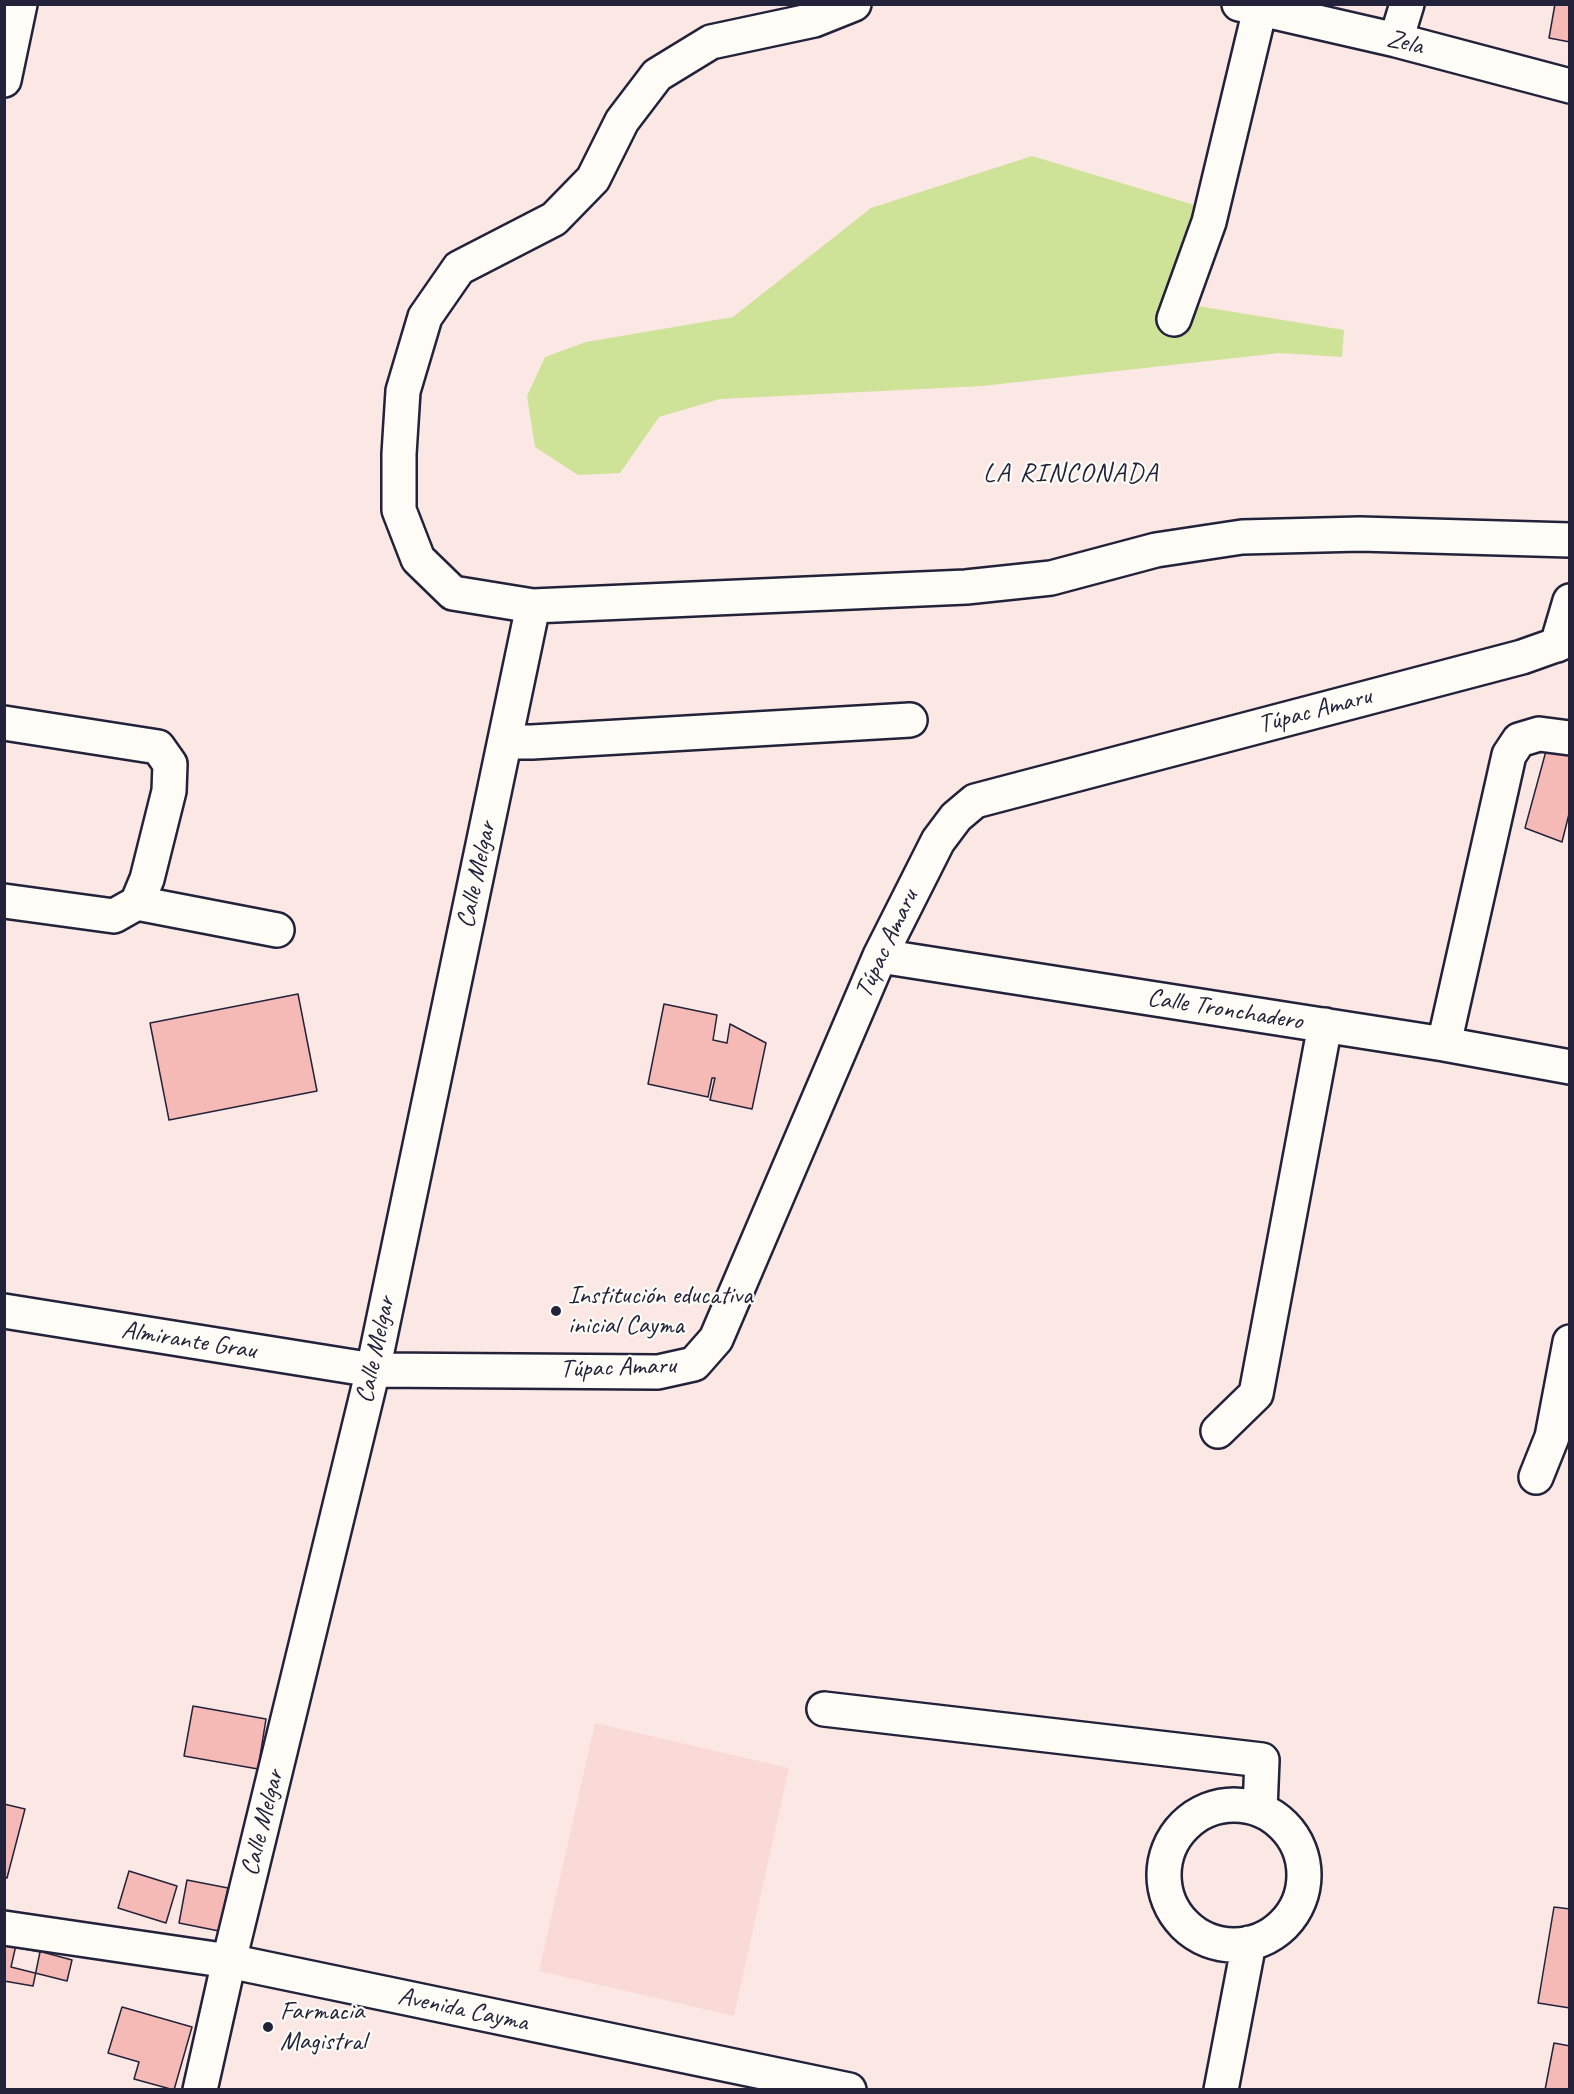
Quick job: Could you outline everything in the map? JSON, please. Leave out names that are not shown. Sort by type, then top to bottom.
[{"type":"street","points":[[4,80],[20,4]]},
{"type":"street","points":[[854,4],[814,20],[711,42],[657,75],[622,121],[593,179],[554,219],[459,268],[425,317],[403,391],[399,454],[399,510],[418,559],[453,593],[533,606],[966,587],[1051,578],[1156,550],[1242,537],[1360,534],[1569,540]]},
{"type":"street","points":[[1396,40],[1407,4]]},
{"type":"street","points":[[1174,319],[1209,222],[1249,7]]},
{"type":"street","name":"Zela","points":[[1249,7],[1396,40],[1569,86]]},
{"type":"street","points":[[1563,643],[1569,602]]},
{"type":"street","name":"Calle Melgar","points":[[200,2090],[229,1961],[373,1370],[533,606]]},
{"type":"street","name":"Túpac Amaru","points":[[373,1370],[657,1372],[694,1364],[716,1340],[880,956],[938,841],[956,817],[975,801],[1522,657],[1563,643]]},
{"type":"street","points":[[505,742],[910,720]]},
{"type":"street","points":[[4,723],[158,747],[170,764],[169,791],[147,879],[137,903],[114,916],[4,901]]},
{"type":"street","points":[[1444,1044],[1509,755],[1519,740],[1539,734],[1569,738]]},
{"type":"street","points":[[137,903],[277,930]]},
{"type":"street","name":"Calle Tronchadero","points":[[880,956],[1444,1044],[1569,1067]]},
{"type":"street","points":[[1218,1431],[1256,1394],[1324,1026]]},
{"type":"street","name":"Almirante Grau","points":[[4,1311],[373,1370]]},
{"type":"street","points":[[1536,1478],[1552,1437],[1569,1342]]},
{"type":"street","points":[[824,1709],[1262,1760],[1260,1810]]},
{"type":"street","points":[[1239,1804],[1260,1810],[1279,1821],[1294,1838],[1302,1858],[1304,1881],[1299,1903],[1287,1922],[1270,1935],[1249,1943],[1227,1945],[1206,1939],[1188,1928],[1174,1911],[1166,1890],[1165,1868],[1169,1847],[1181,1829],[1198,1815],[1217,1807],[1239,1804]]},
{"type":"street","name":"Avenida Cayma","points":[[4,1928],[229,1961],[767,2082],[849,2090]]},
{"type":"street","points":[[1221,2090],[1249,1943]]},
{"type":"shaded area","points":[[595,1723],[789,1768],[734,2016],[539,1971]]},
{"type":"green space","points":[[1032,156],[1214,211],[1191,305],[1344,330],[1342,357],[1280,353],[982,386],[720,399],[659,417],[620,473],[578,475],[535,447],[527,396],[545,357],[586,342],[733,317],[871,208]]},
{"type":"building","points":[[1555,4],[1570,4],[1570,42],[1549,38]]},
{"type":"building","points":[[1570,750],[1570,810],[1562,842],[1525,828],[1546,751]]},
{"type":"building","points":[[298,994],[317,1091],[169,1120],[150,1023]]},
{"type":"building","points":[[664,1004],[717,1015],[713,1040],[727,1043],[730,1024],[766,1043],[752,1109],[710,1100],[715,1078],[712,1078],[708,1097],[648,1084]]},
{"type":"building","points":[[193,1706],[266,1719],[258,1769],[184,1756]]},
{"type":"building","points":[[4,1804],[25,1809],[7,1878],[4,1877]]},
{"type":"building","points":[[129,1871],[177,1886],[166,1923],[118,1908]]},
{"type":"building","points":[[187,1880],[228,1888],[219,1931],[179,1923]]},
{"type":"building","points":[[1554,1907],[1570,1909],[1570,2008],[1538,2003]]},
{"type":"building","points":[[4,1945],[40,1952],[33,1986],[4,1981]]},
{"type":"building","points":[[16,1945],[72,1960],[67,1981],[11,1967]]},
{"type":"building","points":[[122,2007],[192,2027],[174,2090],[134,2079],[139,2062],[108,2053]]},
{"type":"building","points":[[1554,2043],[1570,2046],[1570,2090],[1545,2090]]},
{"type":"place","name":"Institución educativa inicial Cayma","points":[[556,1311]]},
{"type":"place","name":"Farmacia Magistral","points":[[268,2027]]},
{"type":"district","name":"LA RINCONADA","points":[[1071,474]]}]
